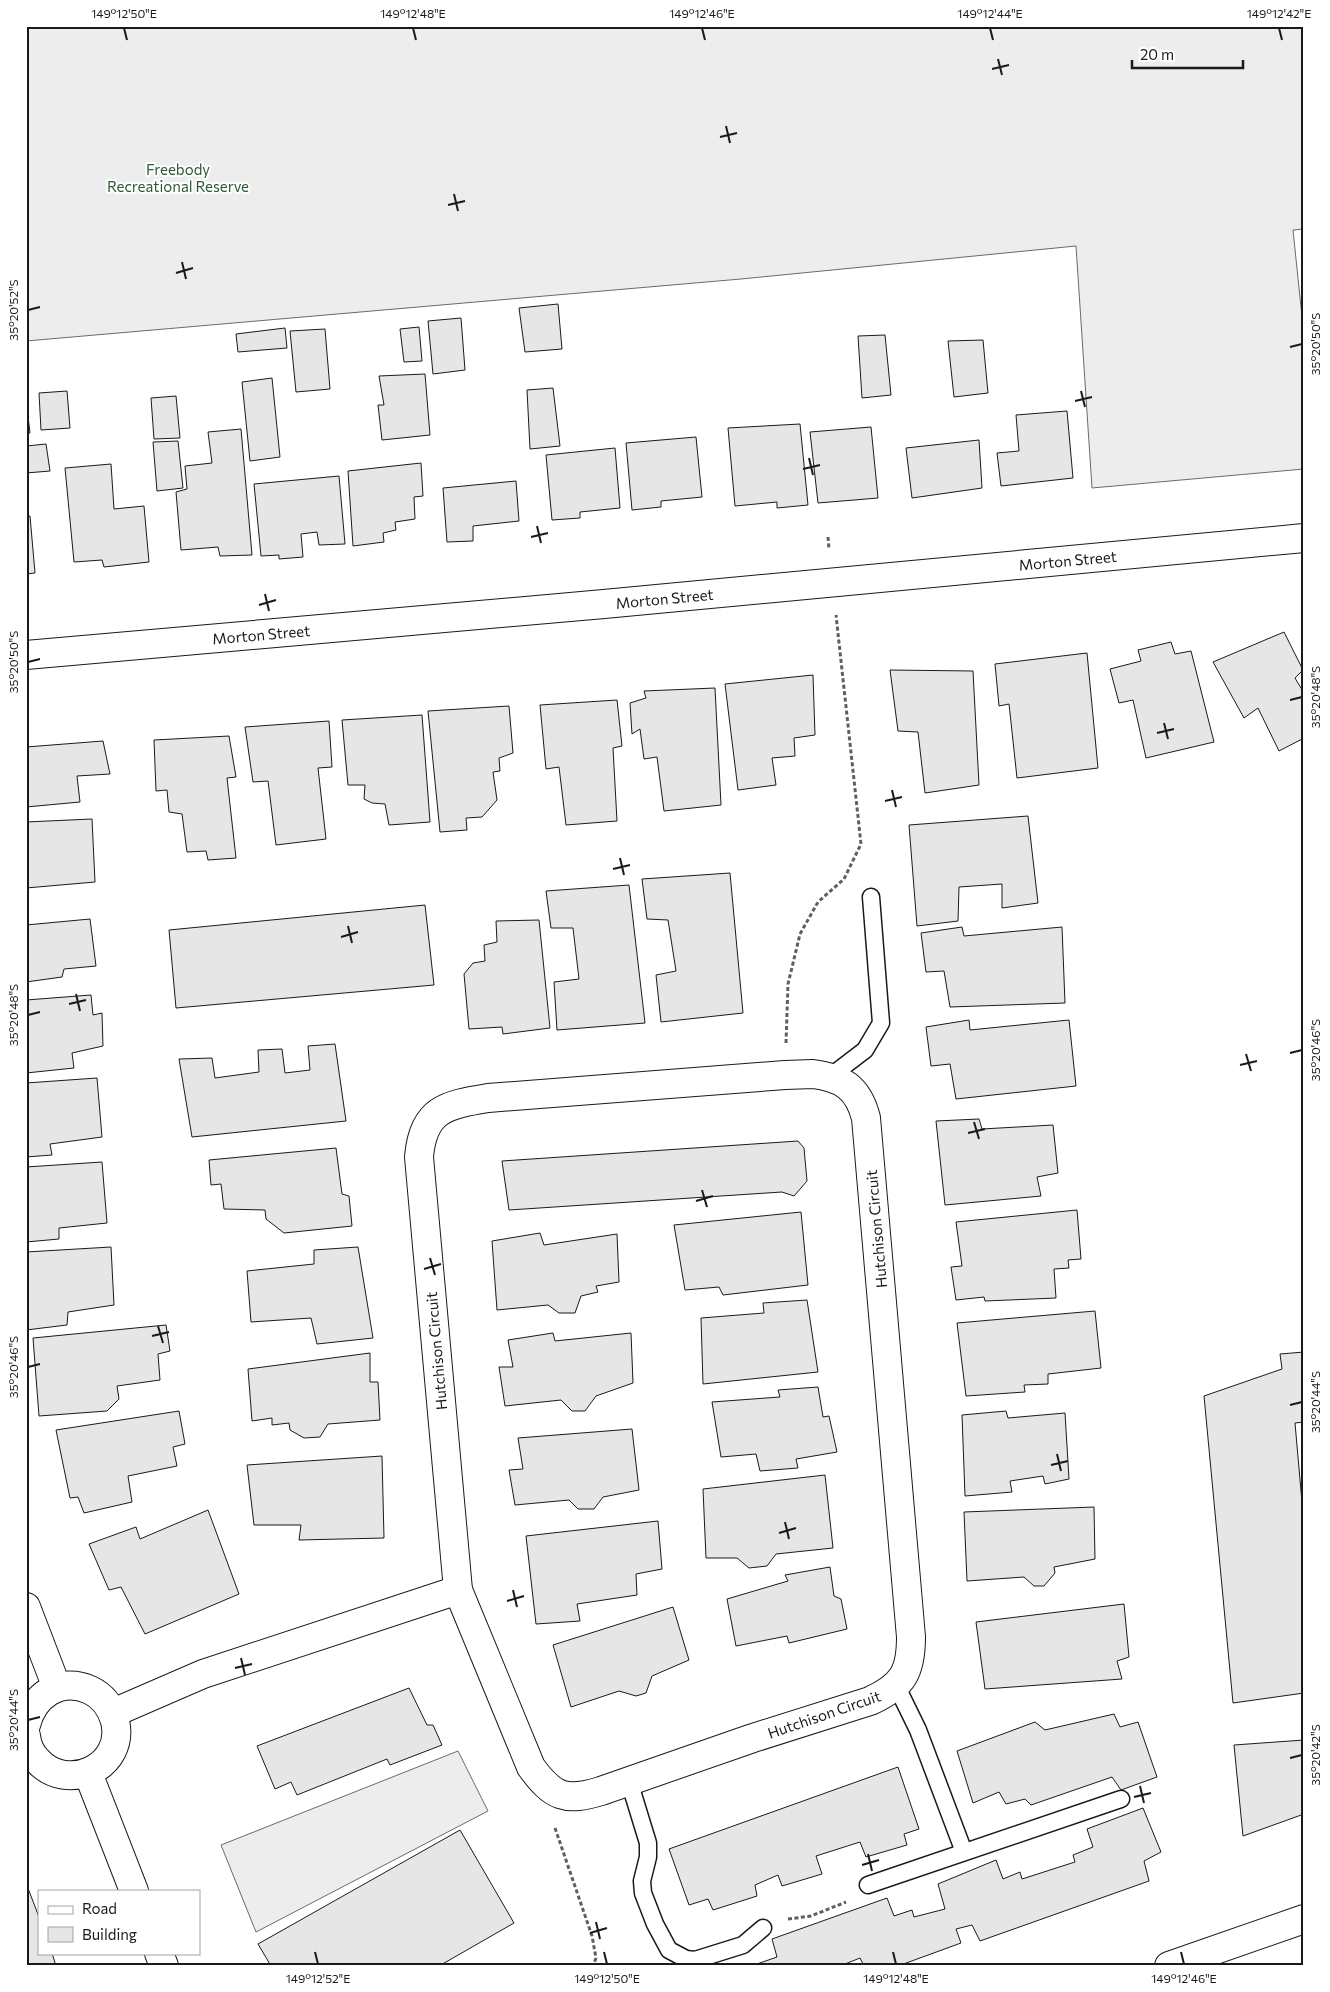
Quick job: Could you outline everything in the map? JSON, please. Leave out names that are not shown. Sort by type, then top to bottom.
[{"type":"street","name":"Morton Street","points":[[26,655],[614,603],[1304,538]]},
{"type":"street","name":"Hutchison Circuit","points":[[812,1074],[831,1076],[844,1082],[861,1102],[866,1118],[911,1636],[909,1665],[896,1685],[870,1701],[753,1738],[585,1796],[562,1796],[549,1788],[531,1767],[458,1590],[419,1158],[421,1142],[428,1126],[439,1110],[464,1102],[488,1098],[785,1075],[812,1074]]},
{"type":"street","points":[[113,1712],[203,1674],[458,1590]]},
{"type":"street","points":[[26,1607],[57,1688]]},
{"type":"street","points":[[26,1725],[35,1703],[45,1694],[57,1688],[70,1685],[83,1687],[96,1693],[106,1701],[113,1712],[116,1726],[116,1741],[110,1754],[100,1765],[88,1773],[72,1776],[57,1774],[43,1767],[32,1755],[26,1736]]},
{"type":"street","points":[[88,1773],[134,1890]]},
{"type":"street","points":[[1169,1966],[1304,1919]]},
{"type":"street","points":[[159,1954],[164,1966]]},
{"type":"lane","points":[[831,1076],[865,1050],[880,1023],[872,898]]},
{"type":"lane","points":[[896,1685],[916,1725],[964,1852]]},
{"type":"lane","points":[[629,1781],[648,1843],[648,1857],[642,1881],[643,1893],[655,1924],[669,1950],[686,1959],[695,1960],[742,1944],[763,1928]]},
{"type":"lane","points":[[868,1885],[1121,1799]]},
{"type":"path","points":[[785,1075],[788,984],[800,934],[818,902],[844,879],[861,844],[828,537]]},
{"type":"path","points":[[562,1796],[554,1825],[592,1936],[596,1958],[593,1966]]},
{"type":"path","points":[[763,1928],[774,1921],[802,1918],[844,1903],[868,1885]]},
{"type":"shaded area","name":"Freebody Recreational Reserve","points":[[26,26],[1304,26],[1304,229],[1293,230],[1304,336],[1304,469],[1092,488],[1076,246],[741,279],[26,341]]},
{"type":"shaded area","points":[[458,1751],[488,1811],[256,1932],[221,1845]]},
{"type":"building","points":[[558,304],[562,349],[525,352],[519,308]]},
{"type":"building","points":[[461,318],[465,370],[433,374],[428,321]]},
{"type":"building","points":[[419,327],[422,361],[404,362],[400,329]]},
{"type":"building","points":[[285,328],[287,348],[238,352],[236,334]]},
{"type":"building","points":[[325,329],[330,389],[296,392],[290,331]]},
{"type":"building","points":[[885,335],[891,395],[862,398],[858,336]]},
{"type":"building","points":[[983,340],[988,393],[954,397],[948,341]]},
{"type":"building","points":[[425,374],[430,435],[382,440],[378,405],[384,405],[379,376]]},
{"type":"building","points":[[272,378],[280,457],[250,461],[242,382]]},
{"type":"building","points":[[553,388],[560,446],[530,449],[527,390]]},
{"type":"building","points":[[67,391],[70,428],[41,430],[39,393]]},
{"type":"building","points":[[176,396],[180,438],[154,439],[151,398]]},
{"type":"building","points":[[26,400],[30,433],[26,433]]},
{"type":"building","points":[[1067,411],[1073,478],[1001,486],[997,453],[1019,451],[1016,415]]},
{"type":"building","points":[[800,424],[808,505],[777,508],[777,502],[735,506],[728,428]]},
{"type":"building","points":[[871,427],[878,498],[818,503],[810,432]]},
{"type":"building","points":[[241,429],[252,555],[220,556],[218,547],[181,550],[176,492],[187,489],[185,466],[212,463],[208,432]]},
{"type":"building","points":[[696,437],[702,497],[661,501],[661,507],[632,510],[626,443]]},
{"type":"building","points":[[979,440],[982,488],[912,498],[906,448]]},
{"type":"building","points":[[178,441],[183,488],[157,491],[153,442]]},
{"type":"building","points":[[46,444],[50,471],[26,473],[26,446]]},
{"type":"building","points":[[615,448],[620,508],[580,512],[580,518],[552,520],[546,455]]},
{"type":"building","points":[[421,463],[423,496],[414,497],[415,519],[395,522],[396,530],[383,533],[384,542],[353,546],[348,471]]},
{"type":"building","points":[[111,464],[114,509],[144,506],[149,562],[104,567],[102,560],[74,562],[65,468]]},
{"type":"building","points":[[339,476],[345,544],[319,545],[317,532],[301,534],[303,557],[279,559],[279,555],[261,556],[254,484]]},
{"type":"building","points":[[516,481],[519,521],[473,526],[473,541],[447,542],[443,488]]},
{"type":"building","points":[[26,516],[30,516],[35,573],[26,574]]},
{"type":"building","points":[[1284,632],[1303,670],[1295,678],[1304,693],[1304,738],[1279,751],[1258,708],[1244,718],[1213,662]]},
{"type":"building","points":[[1171,642],[1175,654],[1191,651],[1214,742],[1146,758],[1133,700],[1119,703],[1110,669],[1141,661],[1138,650]]},
{"type":"building","points":[[1087,653],[1098,768],[1017,778],[1009,704],[999,706],[995,664]]},
{"type":"building","points":[[890,670],[973,671],[979,785],[925,793],[918,732],[898,731]]},
{"type":"building","points":[[813,675],[815,735],[794,738],[795,756],[772,758],[776,785],[738,790],[725,684]]},
{"type":"building","points":[[715,688],[721,805],[664,811],[657,757],[644,759],[640,729],[632,734],[630,703],[646,698],[644,691]]},
{"type":"building","points":[[617,700],[622,746],[613,748],[617,821],[566,825],[559,767],[546,769],[540,705]]},
{"type":"building","points":[[509,706],[513,753],[499,758],[500,771],[493,772],[497,800],[482,817],[466,818],[467,830],[440,832],[428,711]]},
{"type":"building","points":[[422,715],[430,822],[389,825],[385,804],[372,803],[364,799],[365,785],[348,785],[342,720]]},
{"type":"building","points":[[329,721],[332,767],[318,768],[326,839],[276,845],[268,781],[253,782],[245,727]]},
{"type":"building","points":[[229,736],[236,777],[227,778],[236,858],[208,860],[206,851],[187,852],[182,814],[169,812],[167,790],[156,791],[154,740]]},
{"type":"building","points":[[103,741],[110,774],[77,776],[80,802],[26,807],[26,747]]},
{"type":"building","points":[[1028,816],[1038,903],[1002,908],[1002,884],[959,887],[958,921],[917,926],[909,825]]},
{"type":"building","points":[[92,819],[95,882],[26,888],[26,822]]},
{"type":"building","points":[[730,873],[743,1013],[661,1022],[656,975],[676,971],[668,920],[647,919],[642,879]]},
{"type":"building","points":[[629,885],[645,1023],[557,1030],[554,982],[579,979],[573,928],[551,928],[546,891]]},
{"type":"building","points":[[425,905],[434,985],[176,1008],[169,930]]},
{"type":"building","points":[[90,919],[96,966],[64,969],[62,977],[26,982],[26,925]]},
{"type":"building","points":[[539,920],[550,1028],[503,1034],[502,1027],[469,1029],[464,974],[473,963],[485,961],[484,945],[497,942],[496,921]]},
{"type":"building","points":[[962,927],[964,936],[1062,927],[1065,1003],[950,1007],[944,971],[926,972],[921,933]]},
{"type":"building","points":[[91,995],[93,1015],[102,1013],[103,1046],[72,1053],[74,1068],[26,1073],[26,1000]]},
{"type":"building","points":[[969,1020],[970,1030],[1069,1020],[1076,1086],[956,1099],[950,1064],[931,1066],[926,1027]]},
{"type":"building","points":[[335,1044],[346,1121],[192,1137],[179,1059],[212,1058],[215,1078],[259,1072],[258,1050],[282,1049],[285,1073],[310,1070],[308,1046]]},
{"type":"building","points":[[97,1078],[102,1137],[50,1144],[52,1155],[26,1157],[26,1083]]},
{"type":"building","points":[[979,1119],[982,1129],[1053,1125],[1058,1173],[1037,1177],[1041,1196],[945,1205],[936,1121]]},
{"type":"building","points":[[798,1141],[804,1148],[807,1181],[794,1196],[782,1192],[509,1210],[502,1161]]},
{"type":"building","points":[[336,1148],[342,1194],[349,1196],[352,1226],[284,1233],[266,1219],[265,1210],[224,1209],[221,1184],[211,1185],[209,1160]]},
{"type":"building","points":[[102,1162],[107,1223],[59,1228],[59,1239],[26,1242],[26,1167]]},
{"type":"building","points":[[1077,1210],[1081,1259],[1068,1260],[1069,1268],[1054,1269],[1056,1298],[985,1301],[984,1297],[956,1300],[951,1267],[962,1266],[956,1222]]},
{"type":"building","points":[[801,1212],[808,1285],[723,1295],[719,1287],[685,1290],[674,1225]]},
{"type":"building","points":[[540,1233],[544,1245],[617,1234],[619,1282],[596,1286],[598,1292],[581,1296],[575,1313],[559,1313],[548,1305],[497,1310],[492,1241]]},
{"type":"building","points":[[111,1247],[114,1305],[68,1312],[67,1325],[26,1330],[26,1252]]},
{"type":"building","points":[[358,1247],[373,1338],[317,1344],[311,1318],[251,1322],[247,1271],[314,1264],[314,1250]]},
{"type":"building","points":[[807,1300],[818,1372],[703,1384],[701,1318],[764,1313],[763,1303]]},
{"type":"building","points":[[1095,1311],[1101,1368],[1048,1374],[1048,1384],[1024,1385],[1025,1392],[966,1396],[957,1323]]},
{"type":"building","points":[[166,1325],[170,1351],[158,1354],[160,1380],[117,1386],[119,1399],[107,1411],[39,1416],[33,1338]]},
{"type":"building","points":[[553,1333],[555,1341],[631,1333],[633,1383],[596,1396],[585,1411],[572,1411],[561,1400],[505,1406],[499,1367],[513,1367],[508,1340]]},
{"type":"building","points":[[1304,1352],[1304,1422],[1295,1423],[1304,1525],[1304,1693],[1233,1703],[1204,1396],[1282,1369],[1280,1354]]},
{"type":"building","points":[[370,1353],[370,1382],[378,1382],[380,1420],[328,1424],[320,1437],[304,1438],[290,1430],[289,1423],[272,1425],[272,1418],[252,1421],[248,1369]]},
{"type":"building","points":[[818,1387],[823,1417],[829,1416],[837,1452],[796,1459],[798,1468],[760,1471],[756,1454],[721,1457],[712,1402],[780,1397],[778,1390]]},
{"type":"building","points":[[179,1411],[185,1444],[173,1447],[177,1466],[128,1476],[132,1502],[84,1513],[78,1497],[70,1498],[56,1430]]},
{"type":"building","points":[[1006,1411],[1008,1418],[1065,1413],[1069,1479],[1045,1484],[1043,1476],[1010,1481],[1012,1492],[965,1496],[962,1415]]},
{"type":"building","points":[[632,1429],[639,1490],[603,1497],[594,1509],[578,1509],[569,1500],[515,1505],[509,1470],[523,1469],[518,1438]]},
{"type":"building","points":[[382,1456],[384,1538],[299,1540],[301,1525],[254,1525],[247,1465]]},
{"type":"building","points":[[825,1475],[833,1548],[776,1554],[767,1566],[749,1568],[737,1558],[706,1558],[703,1489]]},
{"type":"building","points":[[1094,1507],[1095,1559],[1054,1567],[1055,1573],[1044,1586],[1034,1586],[1024,1577],[967,1581],[964,1512]]},
{"type":"building","points":[[208,1510],[239,1594],[145,1634],[121,1587],[109,1590],[89,1544],[136,1527],[140,1539]]},
{"type":"building","points":[[658,1521],[662,1569],[636,1574],[637,1595],[577,1604],[580,1621],[536,1624],[526,1536]]},
{"type":"building","points":[[830,1567],[834,1596],[841,1599],[847,1629],[789,1643],[787,1636],[736,1646],[727,1599],[788,1581],[785,1575]]},
{"type":"building","points":[[1124,1604],[1129,1657],[1117,1661],[1122,1679],[985,1689],[976,1622]]},
{"type":"building","points":[[673,1607],[689,1660],[652,1676],[646,1693],[636,1696],[619,1691],[571,1707],[553,1645]]},
{"type":"building","points":[[409,1688],[427,1725],[433,1725],[442,1745],[390,1765],[387,1759],[297,1795],[291,1782],[275,1789],[257,1746]]},
{"type":"building","points":[[1114,1714],[1120,1727],[1138,1722],[1157,1777],[1121,1790],[1112,1777],[1031,1805],[1025,1799],[1006,1804],[999,1792],[973,1803],[957,1751],[1035,1722],[1045,1730]]},
{"type":"building","points":[[1304,1740],[1304,1814],[1243,1836],[1234,1745]]},
{"type":"building","points":[[898,1767],[919,1829],[904,1834],[907,1845],[866,1857],[860,1842],[816,1856],[822,1874],[782,1886],[778,1875],[755,1885],[757,1896],[713,1910],[708,1899],[689,1905],[669,1849]]},
{"type":"building","points":[[1143,1808],[1161,1852],[1144,1861],[1149,1881],[980,1941],[972,1925],[956,1929],[961,1943],[898,1966],[864,1966],[860,1958],[840,1966],[757,1966],[757,1964],[777,1957],[772,1939],[887,1898],[894,1916],[912,1910],[914,1917],[945,1909],[938,1884],[996,1860],[1003,1879],[1020,1872],[1022,1879],[1075,1862],[1073,1855],[1093,1847],[1087,1829]]},
{"type":"building","points":[[460,1830],[514,1923],[439,1966],[271,1966],[258,1944]]},
{"type":"building","points":[[26,1883],[38,1914],[38,1954],[52,1954],[56,1966],[26,1966]]}]
